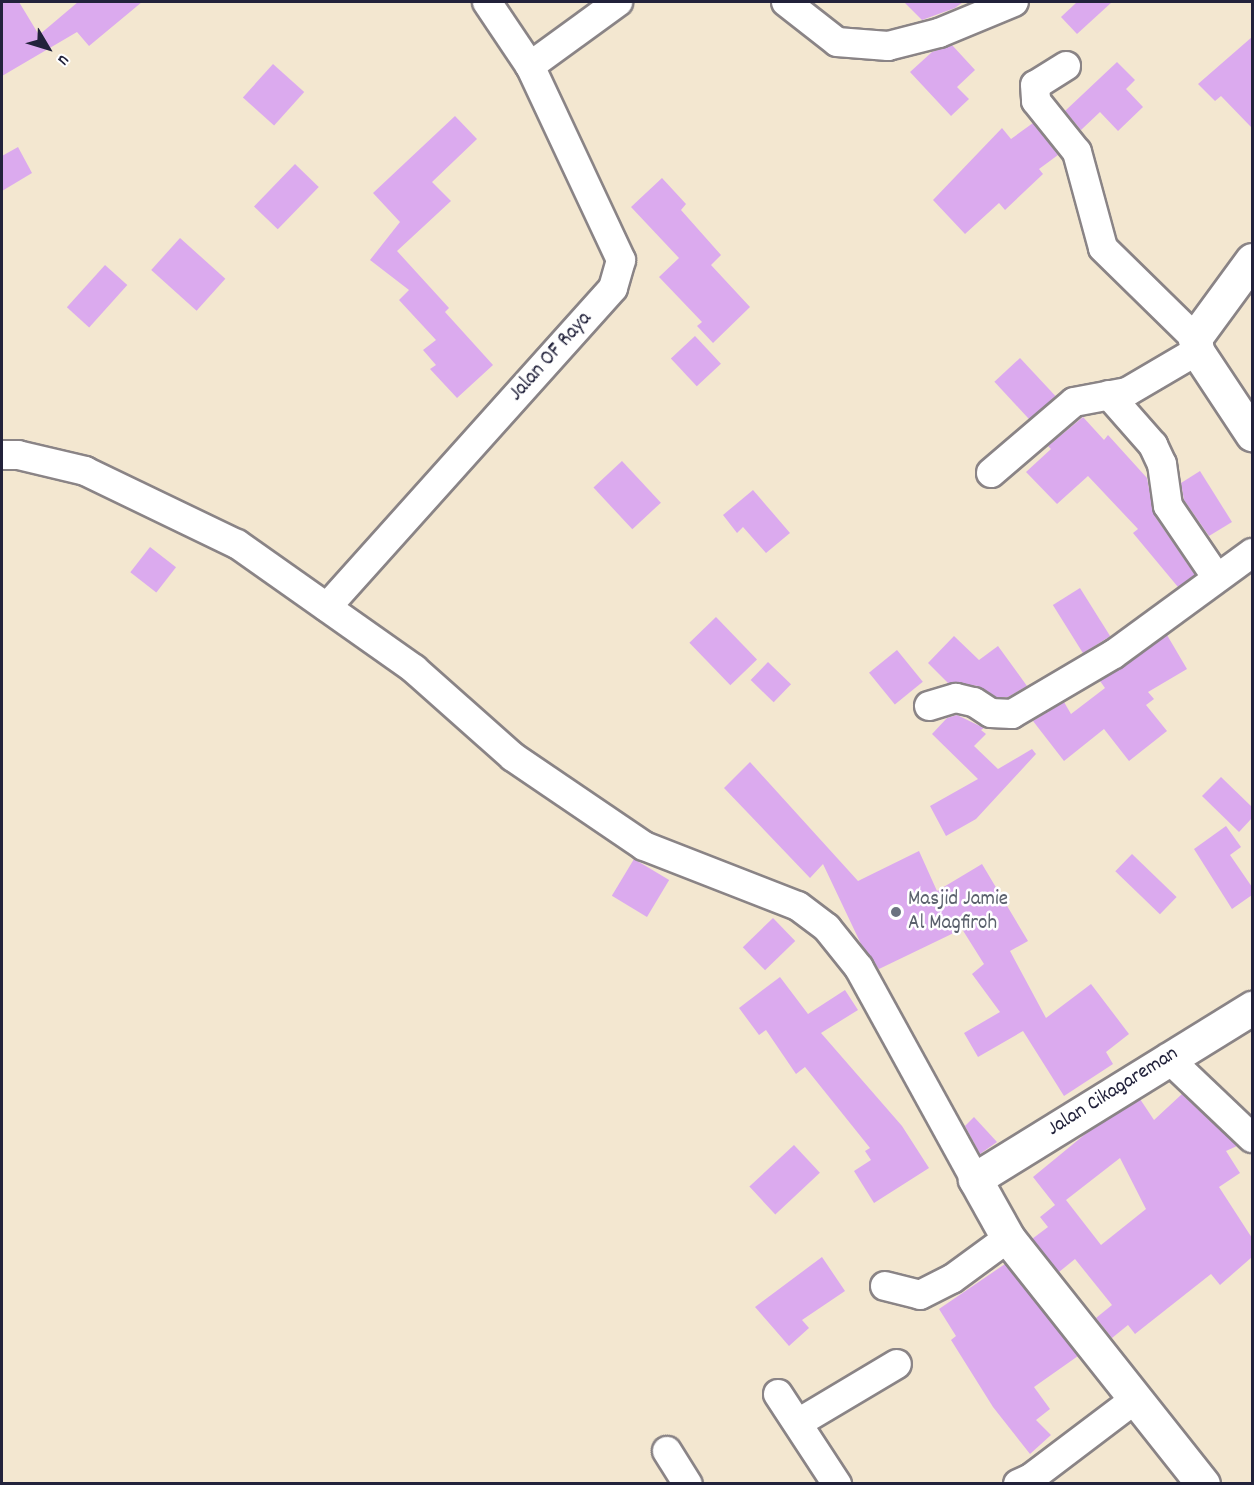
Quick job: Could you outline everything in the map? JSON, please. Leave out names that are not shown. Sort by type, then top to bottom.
[{"type":"street","name":"Jalan OF Raya","points":[[327,607],[613,288],[621,260],[530,66],[487,2]]},
{"type":"street","points":[[530,66],[618,2]]},
{"type":"street","points":[[786,2],[837,42],[888,46],[939,33],[1014,2]]},
{"type":"street","points":[[1066,66],[1035,85],[1036,101],[1077,152],[1103,248],[1196,345],[1252,434]]},
{"type":"street","points":[[991,473],[1074,402],[1127,392],[1196,345],[1252,260]]},
{"type":"street","points":[[1109,395],[1153,445],[1162,464],[1168,506],[1217,578]]},
{"type":"street","points":[[2,455],[18,454],[85,471],[174,511],[237,544],[414,669],[513,757],[644,846],[798,906],[827,928],[865,978],[1008,1238],[1134,1400],[1203,1484]]},
{"type":"street","points":[[929,706],[956,698],[974,702],[991,713],[1012,714],[1114,654],[1252,553]]},
{"type":"street","name":"Jalan Cikagareman","points":[[975,1179],[1252,1008]]},
{"type":"street","points":[[1168,1058],[1252,1138]]},
{"type":"street","points":[[885,1286],[920,1295],[952,1279],[1008,1238]]},
{"type":"street","points":[[798,1423],[897,1364]]},
{"type":"street","points":[[778,1394],[837,1484]]},
{"type":"street","points":[[1018,1484],[1031,1478],[1134,1400]]},
{"type":"street","points":[[667,1451],[688,1484]]},
{"type":"building","points":[[2,2],[19,2],[39,35],[78,2],[142,2],[89,46],[77,32],[2,76]]},
{"type":"building","points":[[904,2],[963,2],[955,8],[922,20]]},
{"type":"building","points":[[1077,2],[1112,2],[1077,34],[1061,17]]},
{"type":"building","points":[[1252,37],[1252,128],[1221,96],[1215,101],[1198,84]]},
{"type":"building","points":[[952,45],[975,70],[957,87],[969,99],[951,116],[910,72],[932,52]]},
{"type":"building","points":[[1117,62],[1135,80],[1126,89],[1143,107],[1118,131],[1100,112],[1081,130],[1065,111]]},
{"type":"building","points":[[273,64],[304,92],[274,126],[243,97]]},
{"type":"building","points":[[455,116],[477,139],[432,182],[451,201],[397,251],[449,308],[445,312],[493,365],[457,398],[430,369],[436,365],[423,350],[436,340],[399,300],[409,290],[370,260],[400,222],[373,193]]},
{"type":"building","points":[[1033,123],[1058,155],[1039,169],[1043,174],[1005,210],[999,203],[965,234],[933,200],[1002,128],[1011,139]]},
{"type":"building","points":[[18,147],[32,173],[2,191],[2,156]]},
{"type":"building","points":[[295,164],[319,187],[278,229],[254,206]]},
{"type":"building","points":[[662,178],[686,204],[681,210],[721,255],[711,265],[750,307],[713,343],[697,326],[702,322],[659,277],[679,258],[631,207]]},
{"type":"building","points":[[180,238],[225,279],[197,311],[151,270]]},
{"type":"building","points":[[105,265],[127,285],[89,327],[67,307]]},
{"type":"building","points":[[695,336],[721,364],[697,386],[671,359]]},
{"type":"building","points":[[1020,358],[1055,396],[1030,420],[994,382]]},
{"type":"building","points":[[1083,417],[1104,440],[1108,435],[1147,478],[1154,515],[1195,575],[1178,587],[1133,533],[1138,529],[1088,476],[1057,504],[1026,472],[1051,449],[1048,446]]},
{"type":"building","points":[[622,461],[661,503],[632,529],[593,488]]},
{"type":"building","points":[[1200,471],[1232,522],[1209,536],[1184,500],[1181,483]]},
{"type":"building","points":[[753,490],[790,533],[766,553],[743,527],[737,533],[723,515]]},
{"type":"building","points":[[150,547],[176,567],[156,593],[130,572]]},
{"type":"building","points":[[1080,588],[1110,636],[1083,653],[1053,605]]},
{"type":"building","points":[[716,617],[757,659],[730,685],[689,643]]},
{"type":"building","points":[[1167,635],[1187,669],[1148,692],[1154,699],[1146,705],[1167,731],[1129,761],[1104,729],[1064,761],[1033,721],[1064,702],[1071,714],[1105,688],[1100,681]]},
{"type":"building","points":[[954,636],[979,660],[998,646],[1027,686],[1008,697],[996,697],[978,686],[948,683],[928,663]]},
{"type":"building","points":[[897,650],[923,682],[895,705],[869,673]]},
{"type":"building","points":[[768,662],[791,684],[774,702],[751,680]]},
{"type":"building","points":[[957,715],[984,728],[981,730],[986,734],[974,746],[998,769],[1032,749],[1036,754],[976,819],[946,836],[930,806],[978,779],[932,734],[947,718]]},
{"type":"building","points":[[750,762],[858,881],[919,851],[937,891],[982,864],[1028,941],[1010,951],[1046,1018],[1091,984],[1129,1034],[1106,1052],[1113,1064],[1064,1096],[1023,1031],[978,1057],[964,1033],[1000,1012],[972,974],[984,964],[962,929],[879,969],[861,944],[823,864],[810,878],[724,788]]},
{"type":"building","points":[[1221,777],[1252,807],[1252,818],[1239,832],[1202,796]]},
{"type":"building","points":[[1226,826],[1241,847],[1230,855],[1252,887],[1252,895],[1232,909],[1194,849]]},
{"type":"building","points":[[1132,854],[1177,897],[1160,914],[1115,871]]},
{"type":"building","points":[[634,859],[669,880],[647,917],[612,896]]},
{"type":"building","points":[[773,918],[795,941],[765,970],[743,947]]},
{"type":"building","points":[[780,977],[808,1014],[845,990],[858,1010],[821,1033],[902,1126],[929,1168],[874,1203],[854,1171],[871,1160],[865,1151],[870,1148],[805,1067],[796,1074],[766,1030],[759,1035],[739,1008]]},
{"type":"building","points":[[1182,1094],[1237,1146],[1226,1151],[1240,1173],[1219,1187],[1252,1238],[1252,1257],[1220,1285],[1211,1274],[1135,1334],[1128,1325],[1112,1338],[1096,1318],[1112,1305],[1075,1259],[1059,1272],[1032,1239],[1048,1227],[1040,1217],[1055,1205],[1033,1177],[1089,1131],[1140,1099],[1154,1120]],"holes":[[[1120,1158],[1146,1209],[1101,1245],[1066,1200]]]},
{"type":"building","points":[[974,1117],[997,1142],[980,1154],[965,1126]]},
{"type":"building","points":[[794,1145],[820,1173],[775,1214],[749,1187]]},
{"type":"building","points":[[822,1257],[845,1291],[802,1320],[809,1328],[789,1346],[755,1307]]},
{"type":"building","points":[[1005,1264],[1078,1356],[1034,1387],[1050,1409],[1036,1420],[1051,1435],[1030,1454],[993,1407],[951,1340],[956,1336],[939,1309]]},
{"type":"place","name":"Masjid Jamie Al Magfiroh","points":[[896,912]]}]
